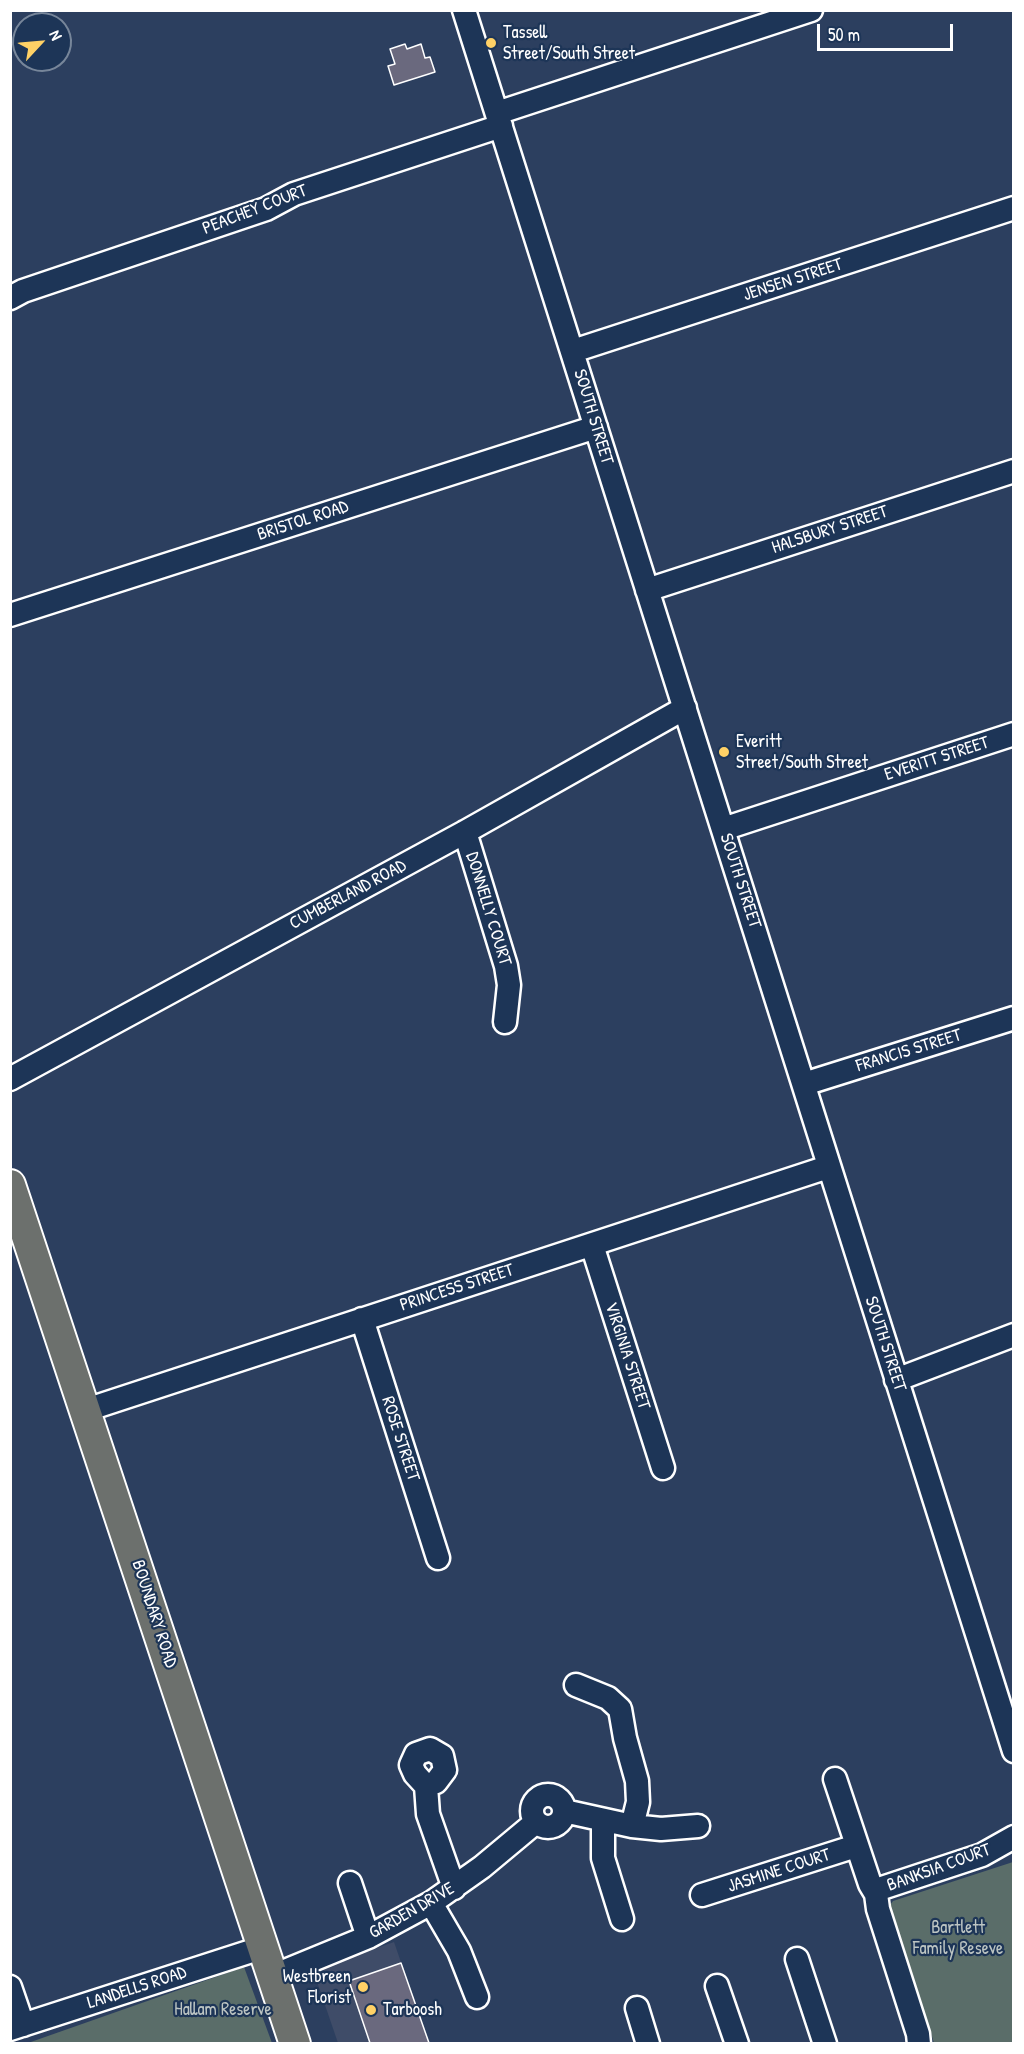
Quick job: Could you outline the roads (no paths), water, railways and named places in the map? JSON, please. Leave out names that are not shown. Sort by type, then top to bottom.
[{"type":"main road","name":"BOUNDARY ROAD","points":[[10,1185],[295,2043]]},
{"type":"street","name":"SOUTH STREET","points":[[464,10],[1014,1751]]},
{"type":"street","name":"PEACHEY COURT","points":[[10,298],[23,291],[266,209],[294,194],[811,10]]},
{"type":"street","name":"JENSEN STREET","points":[[573,351],[1014,208]]},
{"type":"street","name":"BRISTOL ROAD","points":[[10,615],[596,427]]},
{"type":"street","name":"HALSBURY STREET","points":[[647,590],[1014,471]]},
{"type":"street","name":"CUMBERLAND ROAD","points":[[10,1080],[465,832],[685,708]]},
{"type":"street","name":"EVERITT STREET","points":[[723,829],[1014,734]]},
{"type":"street","name":"DONNELLY COURT","points":[[465,832],[506,966],[509,985],[505,1022]]},
{"type":"street","name":"FRANCIS STREET","points":[[804,1084],[1014,1018]]},
{"type":"street","name":"PRINCESS STREET","points":[[86,1410],[828,1167]]},
{"type":"street","name":"VIRGINIA STREET","points":[[592,1245],[663,1468]]},
{"type":"street","name":"ROSE STREET","points":[[362,1319],[438,1558]]},
{"type":"street","points":[[896,1380],[1014,1335]]},
{"type":"street","points":[[576,1684],[608,1698],[620,1709],[625,1738],[638,1781],[638,1802],[632,1826]]},
{"type":"street","points":[[836,1779],[856,1846],[876,1894]]},
{"type":"street","points":[[426,1786],[428,1814],[454,1887]]},
{"type":"street","name":"GARDEN DRIVE","points":[[273,1977],[368,1937],[431,1903],[536,1822],[544,1827],[554,1826],[562,1820],[564,1811],[603,1821]]},
{"type":"street","points":[[622,1919],[603,1858],[603,1821],[661,1829],[698,1826]]},
{"type":"street","name":"BANKSIA COURT","points":[[919,2043],[878,1909],[876,1894],[882,1888],[982,1855],[1014,1837]]},
{"type":"street","name":"JASMINE COURT","points":[[702,1895],[856,1846]]},
{"type":"street","points":[[350,1883],[368,1937]]},
{"type":"street","points":[[431,1903],[459,1951],[477,1997]]},
{"type":"street","name":"LANDELLS ROAD","points":[[17,2027],[264,1947]]},
{"type":"street","points":[[797,1959],[825,2043]]},
{"type":"street","points":[[717,1986],[736,2043]]},
{"type":"street","points":[[10,1987],[17,2027]]},
{"type":"street","points":[[637,2008],[648,2043]]},
{"type":"place","name":"Tassell Street/South Street","points":[[491,43]]},
{"type":"place","name":"Everitt Street/South Street","points":[[724,752]]},
{"type":"place","name":"Westbreen Florist","points":[[363,1987]]},
{"type":"place","name":"Tarboosh","points":[[371,2010]]},
{"type":"park label","name":"Bartlett Family Reseve","points":[[958,1938]]},
{"type":"park label","name":"Hallam Reserve","points":[[223,2010]]}]
